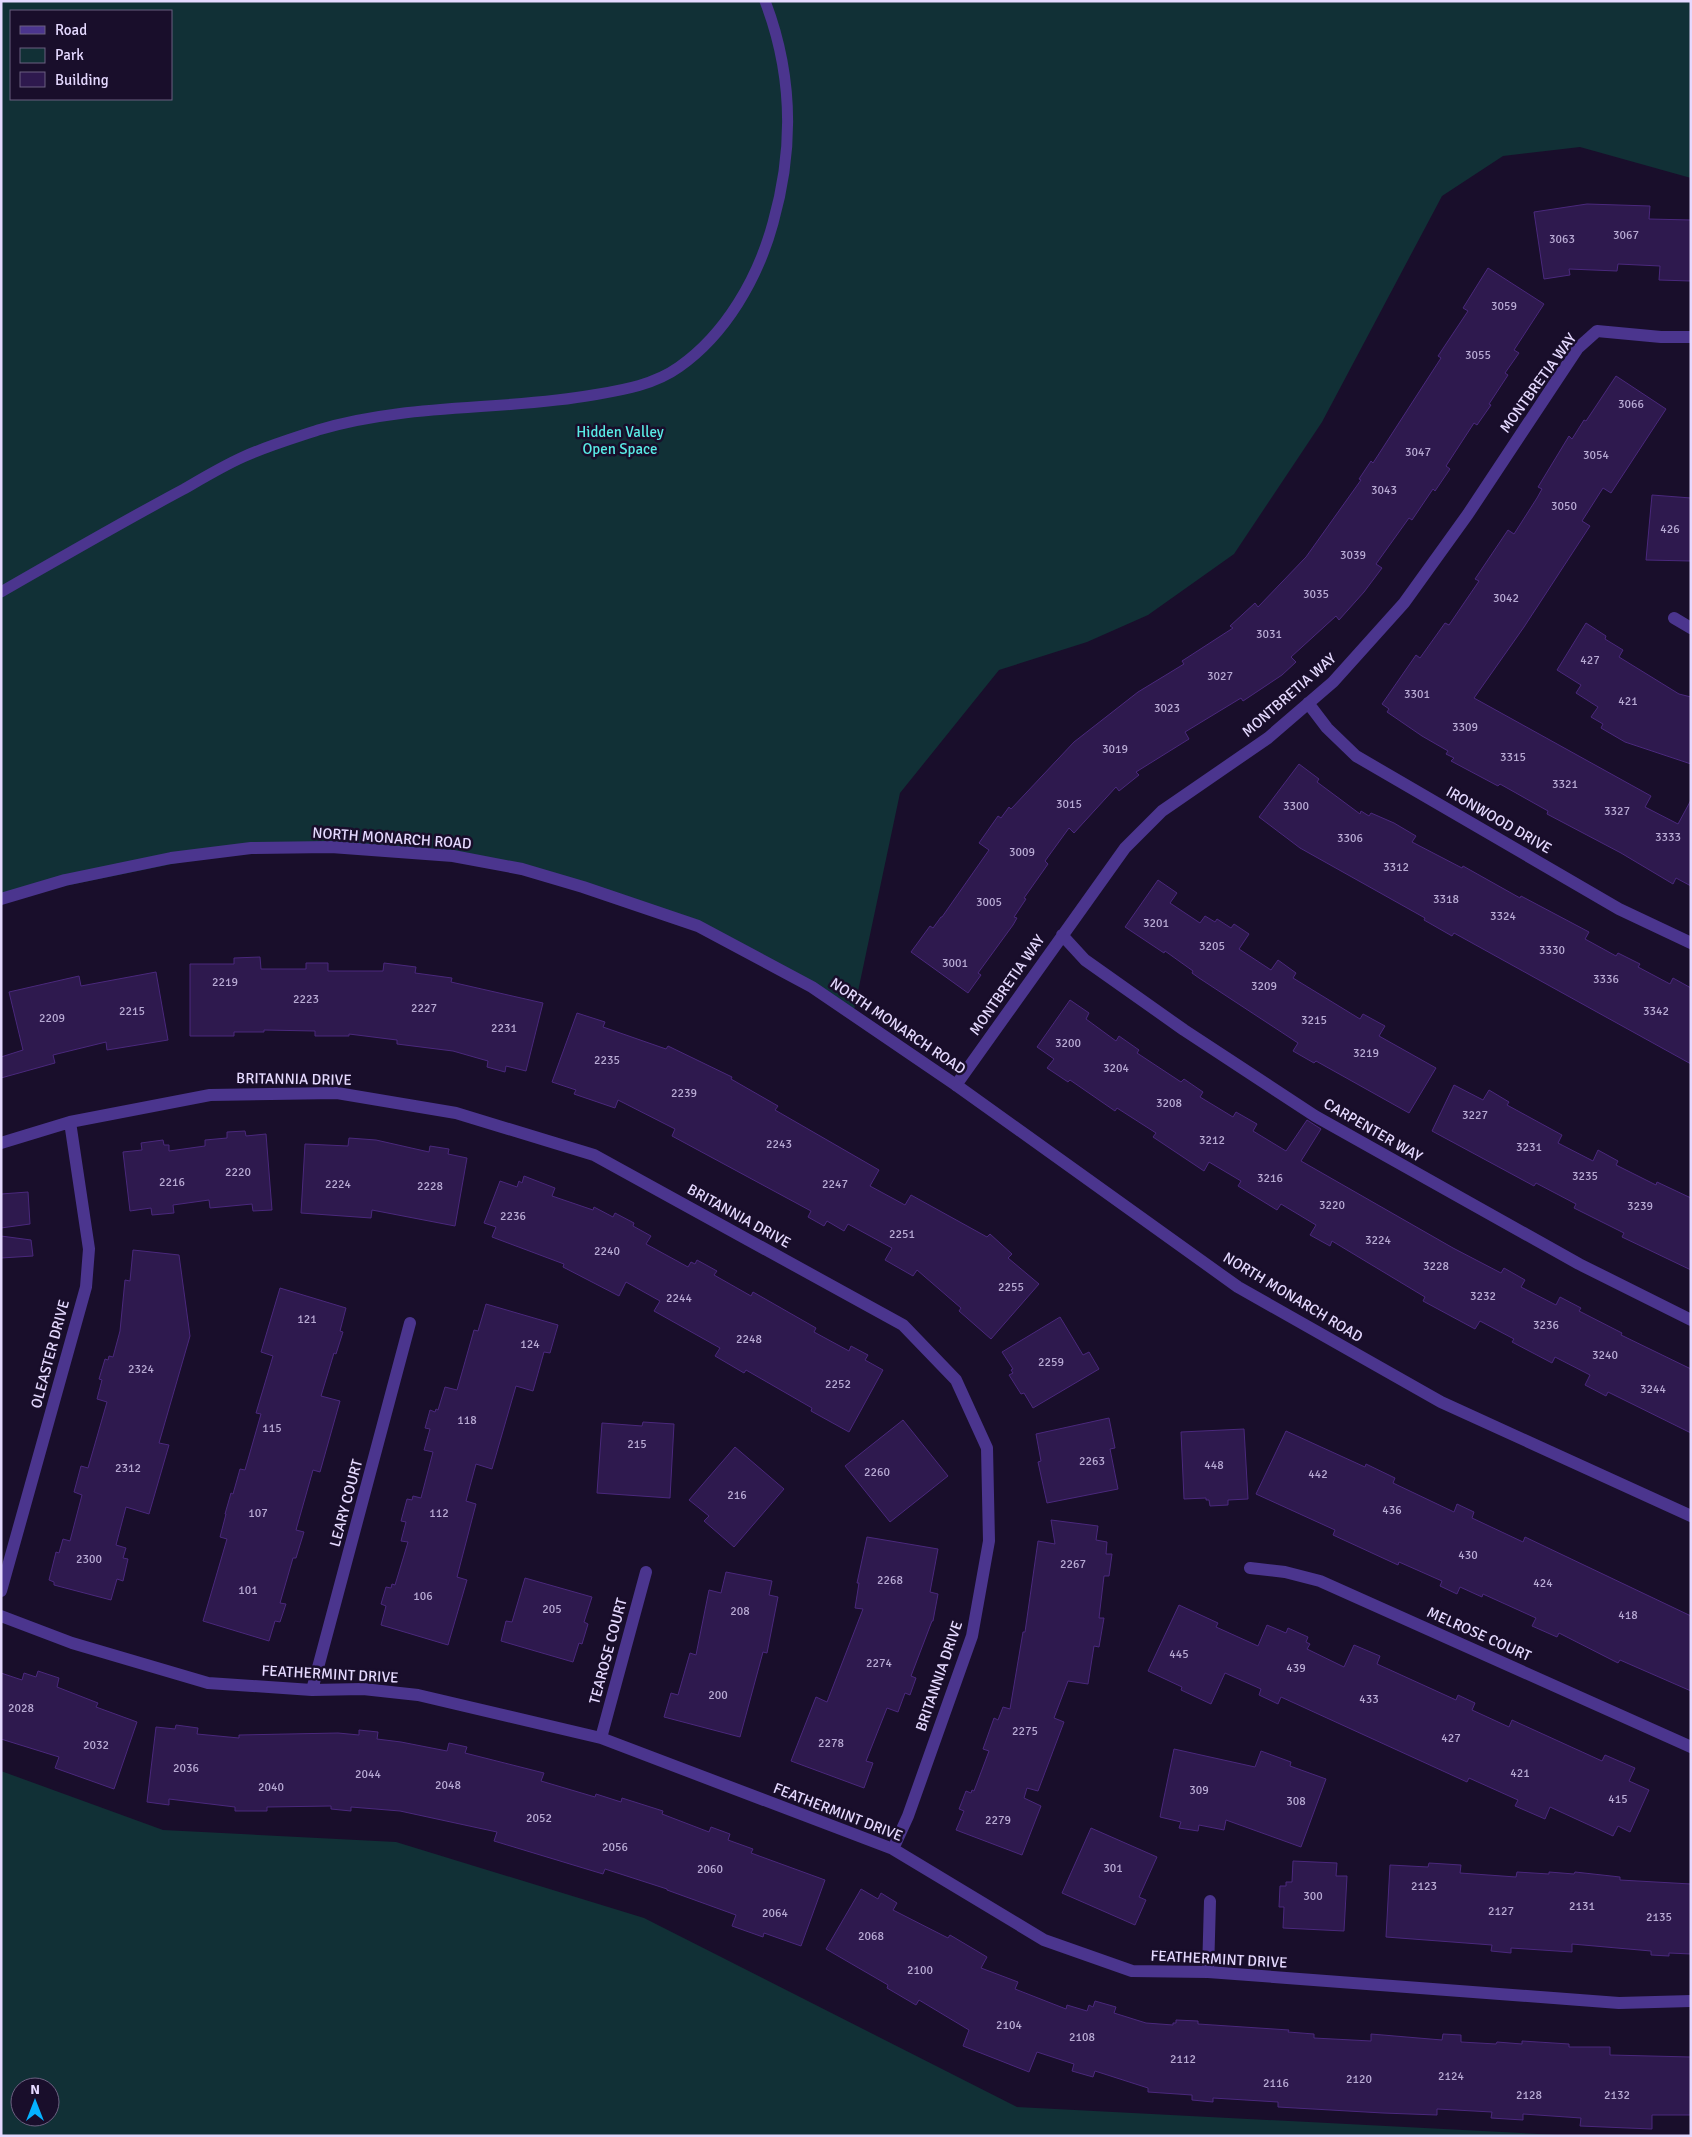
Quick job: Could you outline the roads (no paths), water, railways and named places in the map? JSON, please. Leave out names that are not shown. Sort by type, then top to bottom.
[{"type":"street","name":"MONTBRETIA WAY","points":[[956,1085],[1125,848],[1162,811],[1268,738],[1333,682],[1404,603],[1468,514],[1578,348],[1597,331],[1661,337],[1691,337]]},
{"type":"street","points":[[1674,618],[1691,628]]},
{"type":"street","name":"IRONWOOD DRIVE","points":[[1308,703],[1327,728],[1356,756],[1619,909],[1691,943]]},
{"type":"street","name":"NORTH MONARCH ROAD","points":[[1,899],[65,880],[171,858],[251,848],[331,847],[453,856],[522,869],[583,887],[698,926],[812,987],[956,1085],[1238,1286],[1441,1402],[1691,1516]]},
{"type":"street","name":"CARPENTER WAY","points":[[1062,935],[1085,960],[1184,1030],[1315,1116],[1579,1264],[1691,1320]]},
{"type":"street","name":"BRITANNIA DRIVE","points":[[1,1143],[70,1122],[210,1095],[337,1093],[456,1113],[594,1155],[903,1325],[956,1380],[987,1448],[989,1541],[972,1636],[908,1816],[894,1849]]},
{"type":"street","name":"OLEASTER DRIVE","points":[[1,1591],[86,1287],[89,1249],[70,1122]]},
{"type":"street","name":"LEARY COURT","points":[[312,1690],[410,1324]]},
{"type":"street","name":"MELROSE COURT","points":[[1250,1568],[1285,1572],[1320,1581],[1691,1747]]},
{"type":"street","name":"TEAROSE COURT","points":[[601,1738],[646,1572]]},
{"type":"street","name":"FEATHERMINT DRIVE","points":[[1,1616],[72,1643],[208,1683],[312,1690],[363,1689],[418,1695],[601,1738],[894,1849],[1044,1940],[1132,1970],[1208,1972],[1619,2004],[1691,2001]]},
{"type":"street","points":[[1208,1972],[1210,1901]]},
{"type":"lane","points":[[1,592],[138,513],[244,456],[320,430],[382,416],[575,398],[634,388],[677,369],[710,340],[741,299],[766,247],[782,190],[788,134],[785,73],[764,1]]},
{"type":"park label","name":"Hidden Valley Open Space","points":[[620,440]]}]
